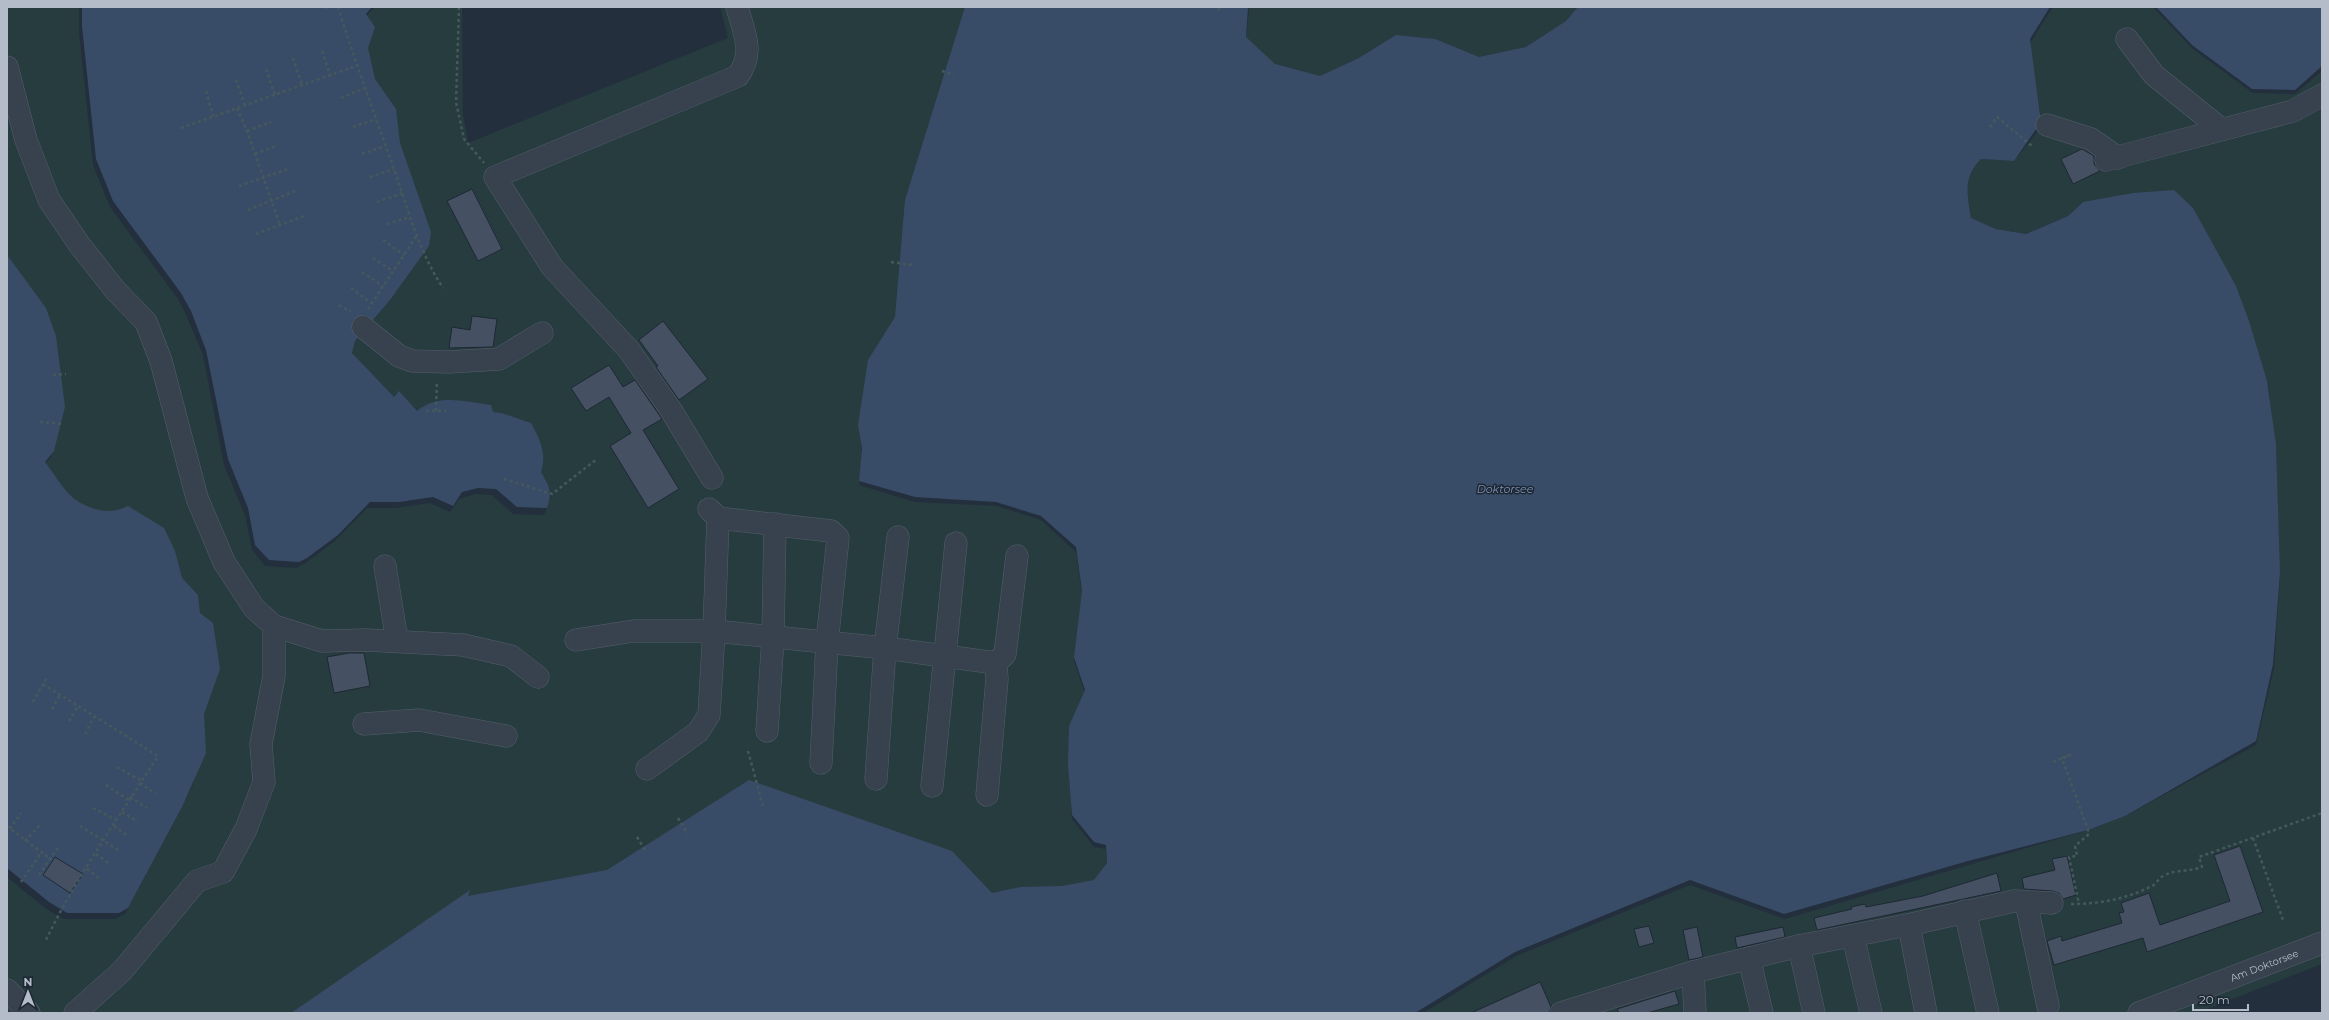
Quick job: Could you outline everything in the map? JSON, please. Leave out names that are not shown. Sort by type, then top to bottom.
[{"type":"street","points":[[712,478],[671,410],[629,350],[552,267],[495,177],[738,76],[747,64],[748,46],[737,7]]},
{"type":"street","points":[[2128,38],[2154,75],[2221,129]]},
{"type":"street","points":[[7,67],[26,140],[49,200],[79,244],[115,290],[146,322],[161,361],[196,498],[224,562],[254,608],[274,626],[322,641],[366,640],[463,645],[511,656],[538,677]]},
{"type":"street","points":[[2047,125],[2090,138],[2112,159],[2293,111],[2322,95]]},
{"type":"street","points":[[361,319],[399,356],[412,361],[449,362],[499,359],[542,333]]},
{"type":"street","points":[[647,769],[698,732],[709,715],[714,631],[714,513],[775,524],[831,531],[838,538],[827,643],[821,763]]},
{"type":"street","points":[[767,731],[773,637],[775,524]]},
{"type":"street","points":[[876,779],[886,648],[898,537]]},
{"type":"street","points":[[932,786],[956,543]]},
{"type":"street","points":[[987,795],[996,663],[1005,654],[1017,556]]},
{"type":"street","points":[[385,566],[397,642]]},
{"type":"street","points":[[75,1013],[122,970],[197,881],[223,872],[246,829],[264,782],[261,744],[274,676],[274,626]]},
{"type":"street","points":[[576,640],[634,631],[714,631],[886,648],[996,663]]},
{"type":"street","points":[[364,724],[419,720],[506,736]]},
{"type":"street","points":[[1561,1013],[1693,972],[1799,946],[1909,925],[2014,901],[2052,903]]},
{"type":"street","points":[[2026,902],[2048,1006]]},
{"type":"street","points":[[1965,911],[1988,1013]]},
{"type":"street","points":[[1909,925],[1926,1013]]},
{"type":"street","points":[[1853,936],[1871,1013]]},
{"type":"street","name":"Am Doktorsee","points":[[2139,1013],[2322,943]]},
{"type":"street","points":[[1799,946],[1814,1013]]},
{"type":"street","points":[[1749,958],[1762,1013]]},
{"type":"street","points":[[1693,972],[1695,1013]]},
{"type":"street","points":[[7,990],[29,1013]]},
{"type":"path","points":[[324,8],[328,7]]},
{"type":"path","points":[[338,7],[356,66],[417,235],[433,272],[442,288]]},
{"type":"path","points":[[459,7],[456,102],[464,138],[495,177]]},
{"type":"path","points":[[1218,7],[1220,12]]},
{"type":"path","points":[[322,51],[331,78]]},
{"type":"path","points":[[293,58],[302,85]]},
{"type":"path","points":[[181,128],[356,66]]},
{"type":"path","points":[[266,69],[275,95]]},
{"type":"path","points":[[942,71],[954,75]]},
{"type":"path","points":[[236,80],[245,105]]},
{"type":"path","points":[[341,98],[365,88]]},
{"type":"path","points":[[206,91],[213,116]]},
{"type":"path","points":[[237,108],[264,177],[280,225]]},
{"type":"path","points":[[1990,127],[1997,117],[2032,146]]},
{"type":"path","points":[[353,127],[376,119]]},
{"type":"path","points":[[247,131],[271,122]]},
{"type":"path","points":[[255,154],[278,145]]},
{"type":"path","points":[[362,154],[385,146]]},
{"type":"path","points":[[239,186],[288,169]]},
{"type":"path","points":[[370,177],[394,169]]},
{"type":"path","points":[[248,210],[295,191]]},
{"type":"path","points":[[377,202],[403,193]]},
{"type":"path","points":[[256,234],[304,216]]},
{"type":"path","points":[[387,224],[410,217]]},
{"type":"path","points":[[339,305],[361,319],[417,235]]},
{"type":"path","points":[[383,240],[404,255]]},
{"type":"path","points":[[373,258],[393,271]]},
{"type":"path","points":[[891,262],[912,266]]},
{"type":"path","points":[[362,272],[383,286]]},
{"type":"path","points":[[351,288],[372,303]]},
{"type":"path","points":[[54,375],[66,374]]},
{"type":"path","points":[[436,411],[437,376]]},
{"type":"path","points":[[426,411],[446,411]]},
{"type":"path","points":[[40,422],[64,424]]},
{"type":"path","points":[[504,479],[552,494],[597,459]]},
{"type":"path","points":[[33,702],[46,679]]},
{"type":"path","points":[[43,684],[158,756],[116,820],[114,826],[104,839],[58,916],[45,942]]},
{"type":"path","points":[[52,709],[60,695]]},
{"type":"path","points":[[69,721],[78,706]]},
{"type":"path","points":[[85,734],[94,717]]},
{"type":"path","points":[[748,751],[763,806]]},
{"type":"path","points":[[2053,762],[2059,759],[2070,755],[2062,758],[2089,834],[2075,846],[2077,856],[2069,857],[2079,904]]},
{"type":"path","points":[[117,767],[141,782],[156,794]]},
{"type":"path","points":[[106,785],[147,808]]},
{"type":"path","points":[[93,808],[116,820]]},
{"type":"path","points":[[122,812],[138,822]]},
{"type":"path","points":[[10,828],[21,813]]},
{"type":"path","points":[[2052,903],[2107,903],[2153,886],[2164,876],[2184,870],[2191,871],[2202,867],[2199,857],[2322,813]]},
{"type":"path","points":[[678,818],[688,834]]},
{"type":"path","points":[[7,826],[49,858]]},
{"type":"path","points":[[25,841],[40,826]]},
{"type":"path","points":[[80,826],[104,839],[120,851]]},
{"type":"path","points":[[114,826],[129,837]]},
{"type":"path","points":[[637,837],[646,852]]},
{"type":"path","points":[[2253,838],[2283,920]]},
{"type":"path","points":[[39,875],[49,858],[59,846]]},
{"type":"path","points":[[21,882],[41,853]]},
{"type":"path","points":[[96,854],[111,865]]},
{"type":"path","points":[[87,869],[101,880]]},
{"type":"green space","points":[[7,7],[79,7],[79,32],[93,165],[110,207],[178,299],[203,355],[224,465],[245,515],[252,550],[265,566],[296,568],[304,564],[335,541],[367,508],[395,508],[430,503],[450,512],[459,499],[475,494],[492,495],[513,514],[544,515],[552,494],[414,417],[381,391],[352,353],[355,341],[390,300],[424,253],[372,85],[362,20],[374,8],[462,7],[463,114],[468,143],[728,38],[720,7],[967,7],[895,321],[868,364],[859,430],[862,453],[859,485],[915,502],[997,506],[1041,520],[1076,552],[1082,595],[1074,661],[1085,694],[1069,730],[1069,770],[1072,819],[1094,847],[1106,849],[1107,867],[1095,884],[992,897],[607,874],[298,1013],[7,1013],[7,877],[45,908],[64,919],[115,919],[125,914],[194,782],[113,518],[72,505],[41,468],[51,457],[62,413],[7,265]]},
{"type":"green space","points":[[1249,7],[1582,7],[1566,25],[1526,51],[1321,80],[1276,68],[1246,40]]},
{"type":"green space","points":[[2053,7],[2153,7],[2193,49],[2253,93],[2295,94],[2322,71],[2322,964],[2197,1013],[1423,1013],[1516,956],[1690,885],[1785,919],[2088,830],[2125,816],[2256,745],[2274,668],[2280,576],[2276,448],[2268,385],[2083,202],[2068,216],[2026,234],[1996,229],[1971,218],[1968,201],[1968,186],[1971,172],[1975,166],[1981,159],[2014,161],[2042,126],[2030,43]]},
{"type":"water","points":[[82,7],[372,7],[366,14],[375,27],[368,48],[375,79],[396,109],[400,143],[431,232],[429,246],[390,300],[355,341],[352,353],[394,397],[399,391],[417,411],[425,405],[443,400],[462,401],[491,405],[493,412],[531,423],[542,446],[543,465],[541,472],[548,485],[550,493],[547,508],[517,507],[496,489],[478,488],[462,492],[453,506],[433,497],[399,502],[370,502],[338,535],[307,558],[299,562],[269,560],[255,545],[248,508],[228,459],[206,350],[191,311],[181,293],[113,201],[96,159],[82,26]]},
{"type":"water","name":"Doktorsee","points":[[965,7],[1248,7],[1246,37],[1275,64],[1320,76],[1359,58],[1396,35],[1435,39],[1479,57],[1526,47],[1566,21],[1578,7],[2050,7],[2030,39],[2041,122],[2014,161],[1981,159],[1975,166],[1971,172],[1968,186],[1968,201],[1971,218],[1996,229],[2026,234],[2068,216],[2083,202],[2133,193],[2174,190],[2193,208],[2236,286],[2249,321],[2267,381],[2276,444],[2280,572],[2273,664],[2256,741],[2125,816],[2088,830],[1968,861],[1784,914],[1690,880],[1515,952],[1415,1013],[291,1013],[470,890],[468,896],[607,870],[749,780],[952,851],[992,893],[1021,887],[1062,886],[1094,880],[1107,863],[1106,845],[1094,842],[1072,815],[1068,765],[1069,726],[1085,690],[1074,657],[1082,591],[1076,547],[1041,516],[996,502],[915,497],[859,481],[862,449],[858,425],[868,360],[895,317],[905,200]]},
{"type":"water","points":[[2156,7],[2322,7],[2322,66],[2295,90],[2252,89],[2192,45]]},
{"type":"water","points":[[7,255],[46,308],[56,336],[65,407],[54,451],[45,462],[68,493],[82,504],[95,509],[109,511],[122,509],[128,506],[164,528],[175,551],[182,578],[198,595],[200,613],[213,623],[220,669],[204,714],[206,753],[182,807],[128,908],[119,913],[67,913],[49,902],[7,868]]},
{"type":"building","points":[[2082,149],[2094,156],[2094,164],[2100,171],[2073,184],[2061,159]]},
{"type":"building","points":[[472,189],[502,249],[478,261],[447,201]]},
{"type":"building","points":[[472,316],[497,319],[493,347],[449,348],[452,327],[470,330]]},
{"type":"building","points":[[663,321],[708,379],[679,400],[656,367],[658,366],[639,340]]},
{"type":"building","points":[[609,365],[623,387],[635,380],[662,419],[643,430],[679,489],[648,508],[610,446],[631,433],[609,397],[586,411],[571,388]]},
{"type":"building","points":[[349,653],[364,653],[370,686],[334,693],[327,657]]},
{"type":"building","points":[[2240,846],[2263,912],[2147,952],[2143,938],[2054,965],[2047,941],[2061,936],[2062,941],[2122,923],[2119,913],[2124,912],[2121,903],[2149,893],[2160,925],[2230,901],[2214,855]]},
{"type":"building","points":[[2067,856],[2076,895],[2063,899],[2059,893],[2053,891],[2024,889],[2022,878],[2055,870],[2052,859]]},
{"type":"building","points":[[55,857],[83,874],[70,893],[43,875]]},
{"type":"building","points":[[1997,873],[2001,891],[1817,930],[1814,918],[1852,909],[1851,907],[1865,904],[1866,907],[1923,896]]},
{"type":"building","points":[[1649,926],[1654,943],[1639,947],[1634,929]]},
{"type":"building","points":[[1697,927],[1703,957],[1689,960],[1683,930]]},
{"type":"building","points":[[1783,927],[1785,937],[1737,948],[1735,937]]},
{"type":"building","points":[[1540,982],[1551,1007],[1549,1013],[1471,1013]]},
{"type":"building","points":[[1675,991],[1679,1004],[1647,1013],[1619,1013],[1617,1009]]}]
